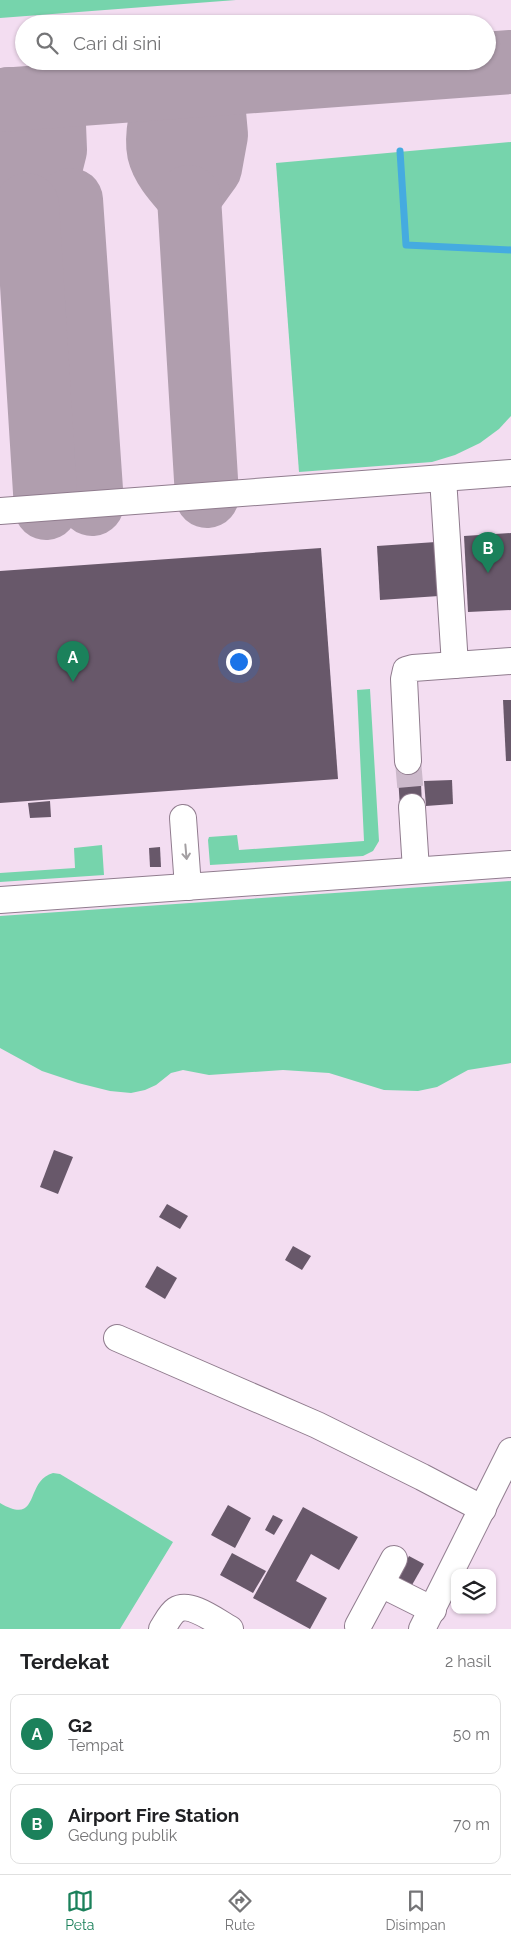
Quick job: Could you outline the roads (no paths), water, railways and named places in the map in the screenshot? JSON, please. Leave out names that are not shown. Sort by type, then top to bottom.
[{"type":"street","points":[[0,511],[511,473]]},
{"type":"street","points":[[443,478],[455,665]]},
{"type":"street","points":[[408,761],[404,675],[406,670],[511,661]]},
{"type":"street","points":[[412,807],[416,870]]},
{"type":"street","points":[[183,818],[188,887]]},
{"type":"street","points":[[0,900],[511,864]]},
{"type":"street","points":[[118,1338],[317,1425],[422,1476],[483,1509]]},
{"type":"street","points":[[381,1584],[427,1619],[511,1451]]},
{"type":"street","points":[[358,1626],[394,1559]]},
{"type":"street","points":[[162,1629],[175,1610],[184,1607],[191,1608],[230,1629]]},
{"type":"waterway","points":[[400,151],[406,245],[511,250]]},
{"type":"tunnel","points":[[408,761],[412,807]]},
{"type":"place","name":"Airport Fire Station","points":[[488,573]]},
{"type":"place","name":"G2","points":[[73,682]]}]
